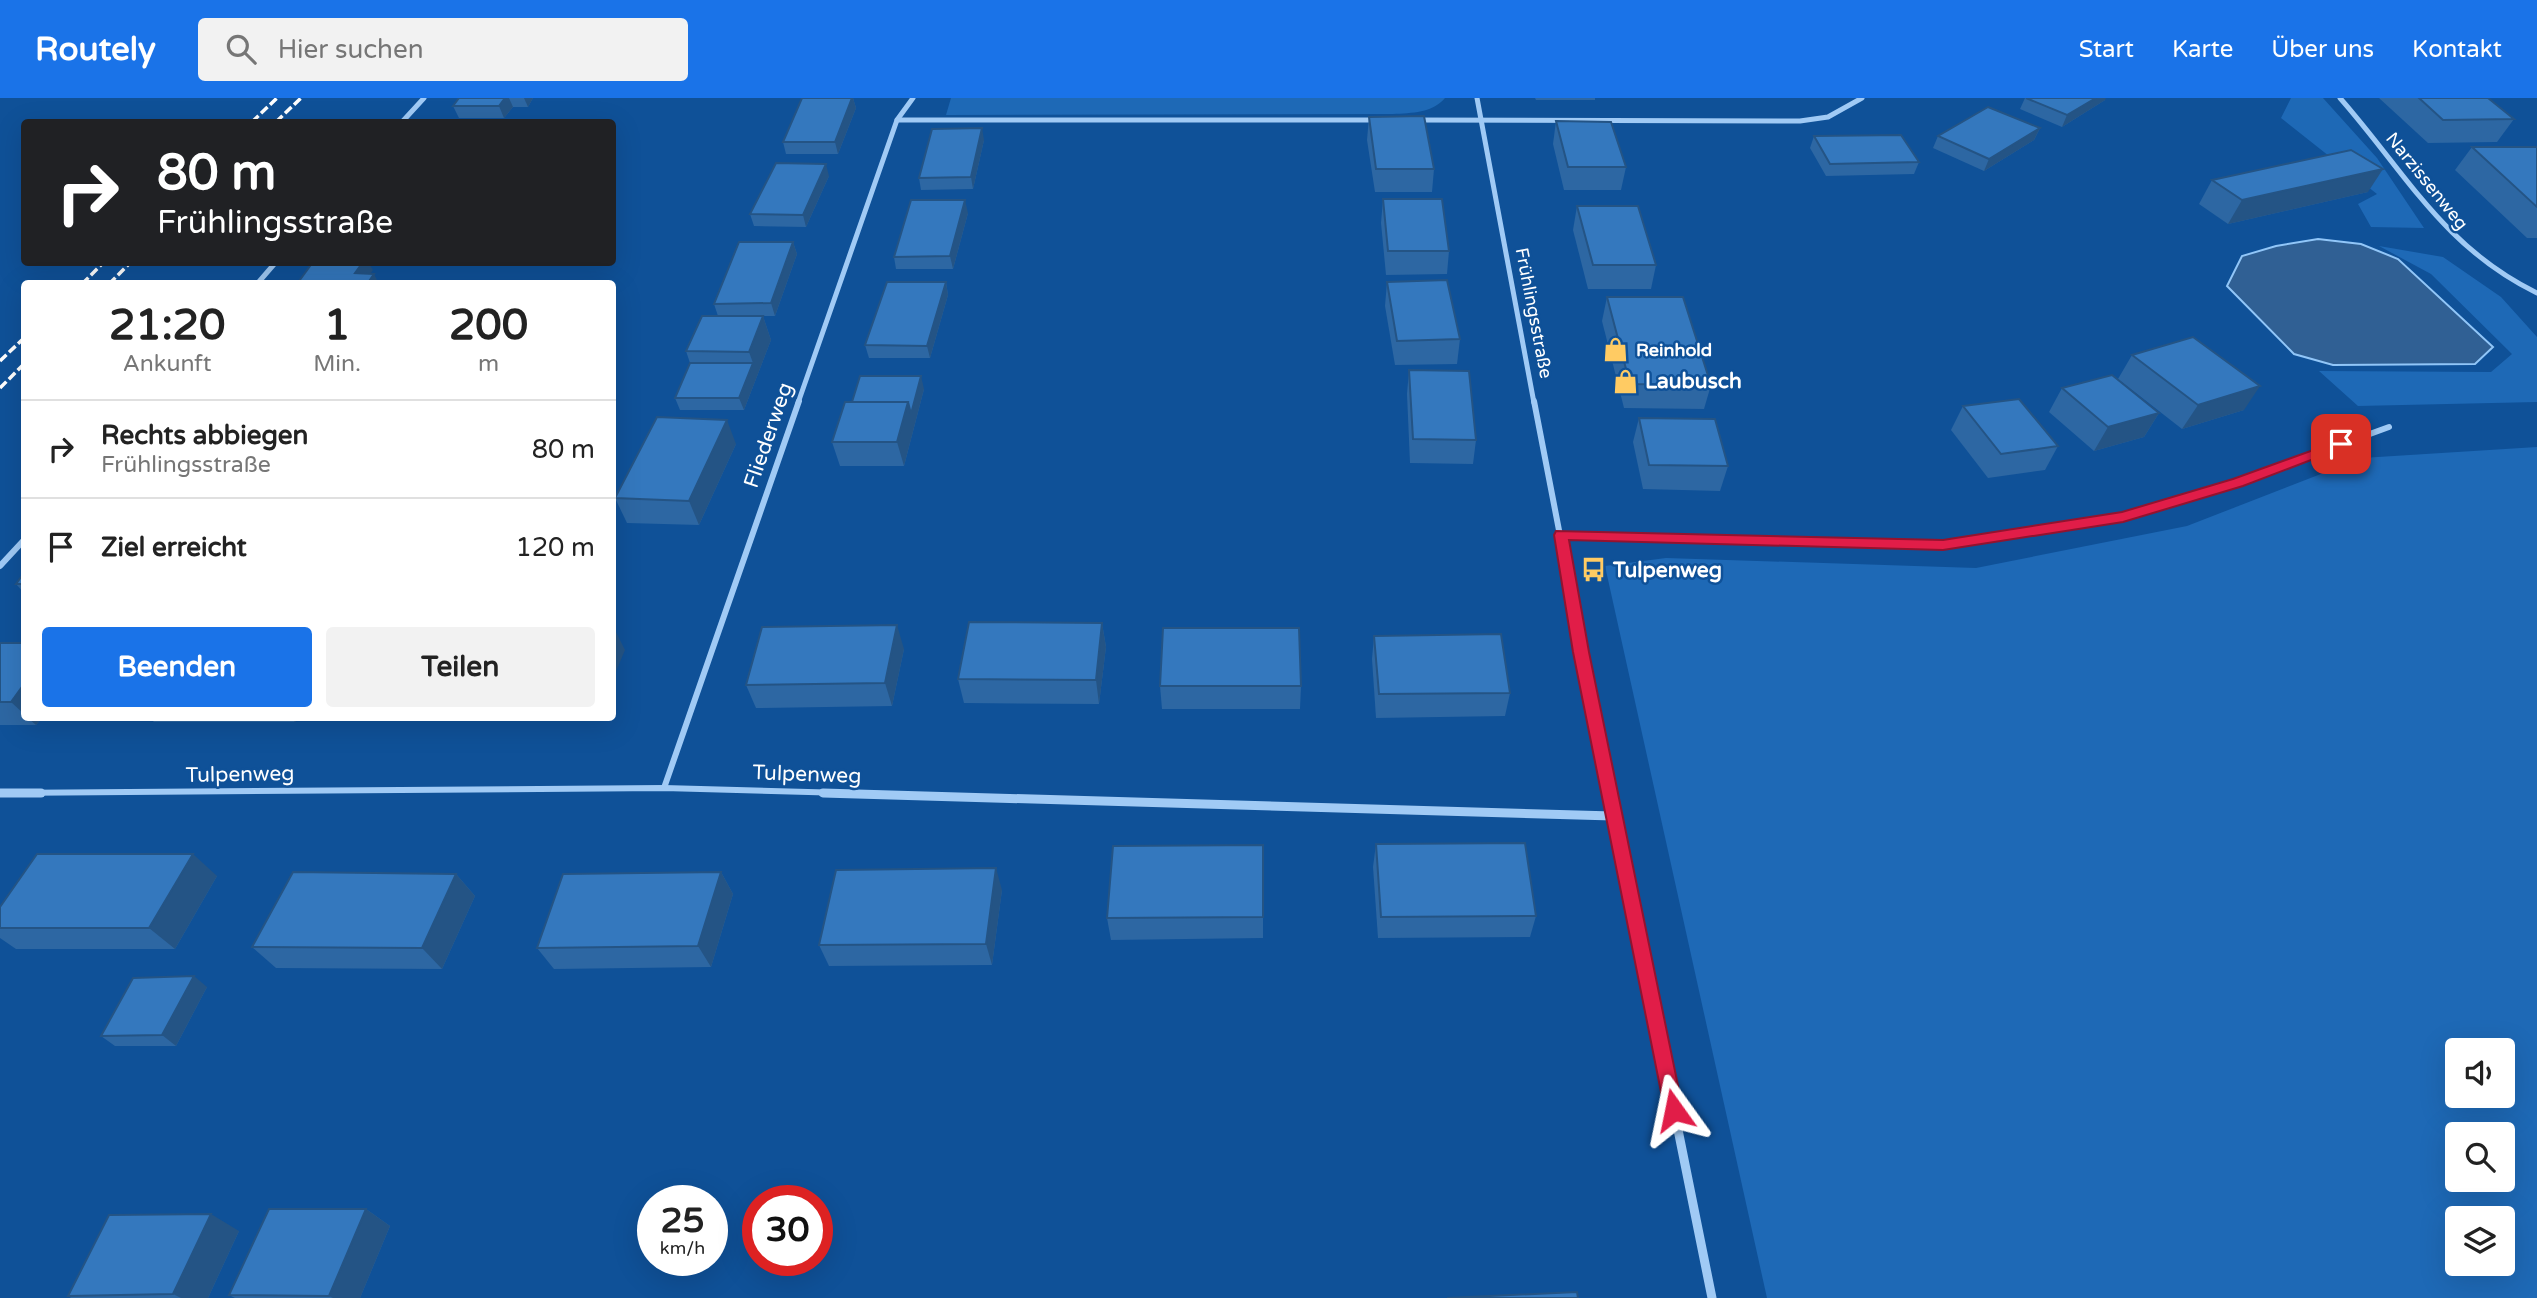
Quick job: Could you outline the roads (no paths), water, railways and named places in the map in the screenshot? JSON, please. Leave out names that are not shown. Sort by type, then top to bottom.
[{"type":"street","points":[[405,119],[424,98]]},
{"type":"street","name":"Fliederweg","points":[[664,788],[897,120],[913,98]]},
{"type":"street","name":"Frühlingsstraße","points":[[1477,98],[1614,816],[1712,1298]]},
{"type":"street","points":[[1411,120],[1800,121],[1828,117],[1862,98]]},
{"type":"street","name":"Narzissenweg","points":[[2340,98],[2450,236],[2499,274],[2537,293]]},
{"type":"street","points":[[897,120],[1384,120]]},
{"type":"street","points":[[260,280],[273,266]]},
{"type":"street","points":[[1561,535],[1943,545],[2123,517],[2238,482],[2389,427]]},
{"type":"street","points":[[0,566],[21,543]]},
{"type":"street","name":"Tulpenweg","points":[[0,793],[664,788],[1614,816]]},
{"type":"railway","points":[[255,119],[277,98]]},
{"type":"railway","points":[[279,119],[301,98]]},
{"type":"railway","points":[[86,280],[100,266]]},
{"type":"railway","points":[[113,280],[127,266]]},
{"type":"railway","points":[[0,361],[21,341]]},
{"type":"railway","points":[[0,388],[21,367]]},
{"type":"place","name":"Reinhold","points":[[1616,350]]},
{"type":"place","name":"Laubusch","points":[[1625,381]]},
{"type":"place","name":"Tulpenweg","points":[[1593,570]]}]
